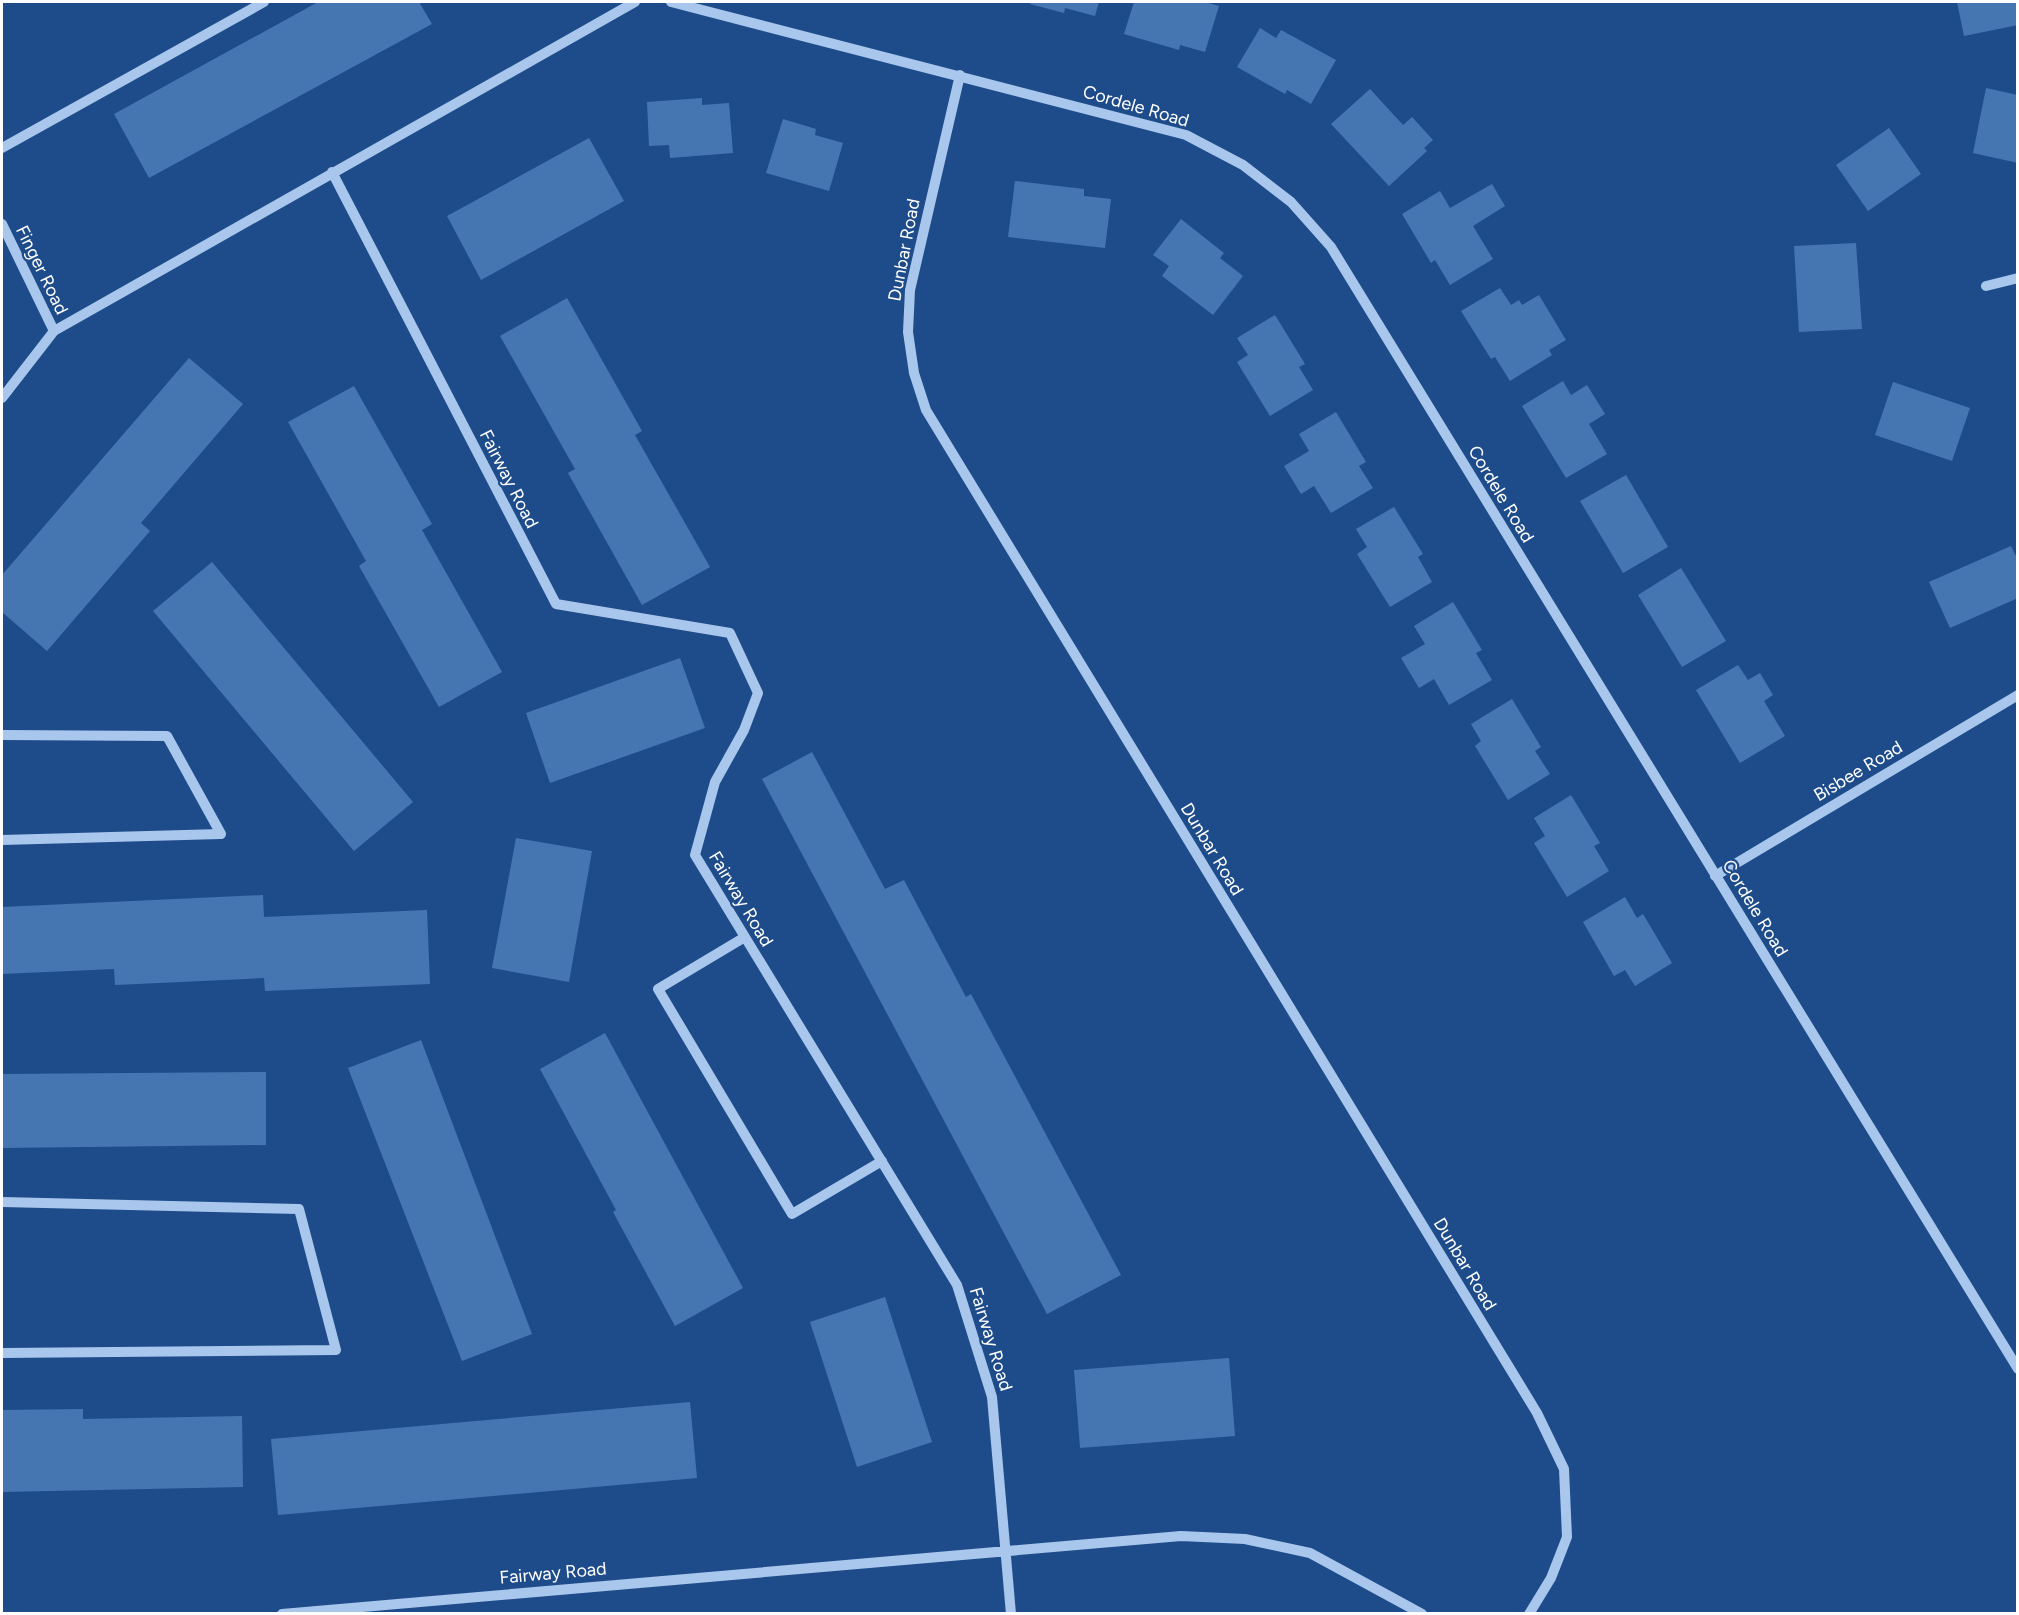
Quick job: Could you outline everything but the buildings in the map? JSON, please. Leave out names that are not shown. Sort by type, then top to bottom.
[{"type":"street","points":[[2,148],[264,2]]},
{"type":"street","points":[[2,398],[54,331],[635,2]]},
{"type":"street","name":"Cordele Road","points":[[671,2],[1186,135],[1243,165],[1291,202],[1331,247],[2018,1369]]},
{"type":"street","name":"Dunbar Road","points":[[960,75],[910,290],[908,332],[914,373],[926,410],[1537,1413],[1564,1469],[1567,1537],[1551,1578],[1529,1614]]},
{"type":"street","name":"Fairway Road","points":[[332,172],[556,604],[730,633],[758,693],[744,730],[715,783],[695,855],[957,1285],[992,1397],[1011,1614]]},
{"type":"street","name":"Finger Road","points":[[2,224],[5,237],[54,331]]},
{"type":"street","points":[[1986,286],[2018,278]]},
{"type":"street","name":"Bisbee Road","points":[[1715,876],[2018,695]]},
{"type":"street","points":[[2,735],[167,736],[221,834],[2,840]]},
{"type":"street","points":[[745,937],[658,989],[792,1215],[882,1161]]},
{"type":"street","points":[[2,1202],[299,1209],[336,1350],[2,1353]]},
{"type":"street","name":"Fairway Road","points":[[282,1614],[1181,1536],[1245,1539],[1310,1554],[1422,1614]]}]
